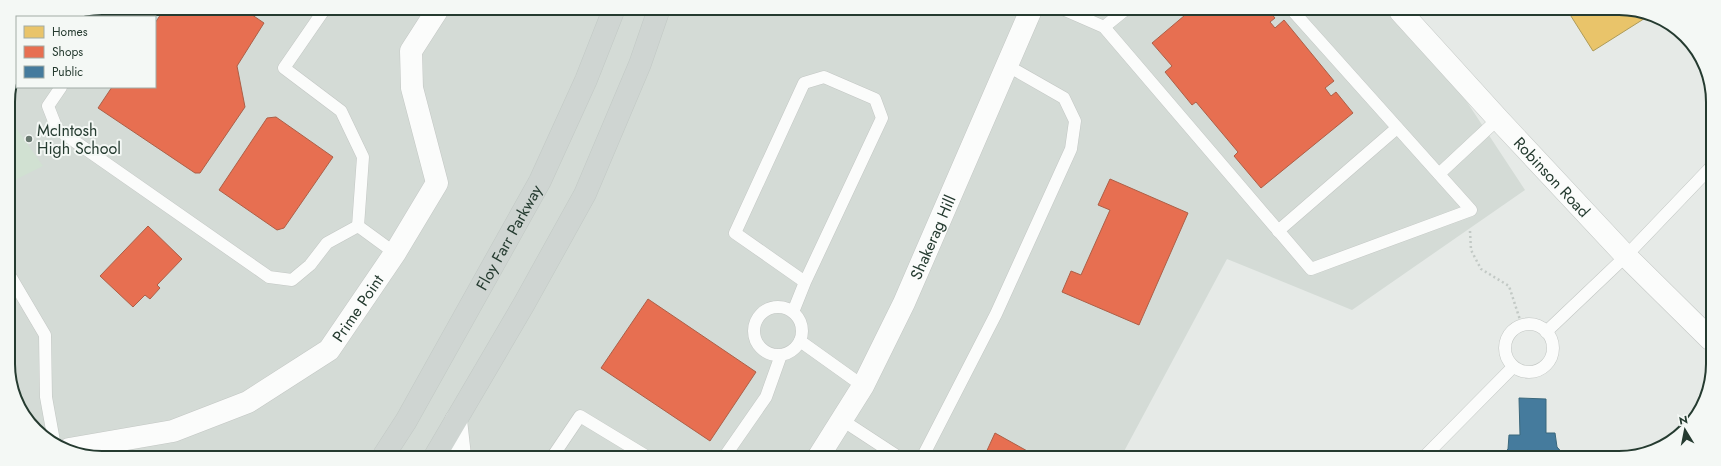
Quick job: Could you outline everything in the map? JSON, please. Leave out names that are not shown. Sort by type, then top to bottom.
[{"type":"main road","name":"Floy Farr Parkway","points":[[387,451],[406,421],[540,181],[586,80],[612,15]]},
{"type":"main road","points":[[438,451],[524,304],[585,194],[640,64],[657,15]]},
{"type":"street","name":"Prime Point","points":[[81,448],[173,432],[248,402],[329,350],[395,253],[437,183],[412,88],[411,51],[434,15]]},
{"type":"street","name":"Shakerag Hill","points":[[822,451],[863,386],[904,303],[1029,15]]},
{"type":"street","name":"Robinson Road","points":[[1404,15],[1626,256],[1706,335]]},
{"type":"street","points":[[456,420],[459,451]]},
{"type":"lane","points":[[321,15],[284,68],[341,111],[363,157],[358,226]]},
{"type":"lane","points":[[1076,15],[1104,27],[1311,269],[1472,210],[1296,15]]},
{"type":"lane","points":[[1104,27],[1119,15]]},
{"type":"lane","points":[[926,451],[996,314],[1071,149],[1075,121],[1064,98],[1008,66]]},
{"type":"lane","points":[[793,312],[805,282],[882,118],[875,99],[824,77],[804,83],[736,233],[805,282]]},
{"type":"lane","points":[[60,88],[48,106],[57,128],[269,278],[292,280],[310,265],[328,243],[358,226]]},
{"type":"lane","points":[[1439,174],[1498,119]]},
{"type":"lane","points":[[1278,231],[1398,128]]},
{"type":"lane","points":[[1546,332],[1626,256],[1706,172]]},
{"type":"lane","points":[[358,226],[395,253]]},
{"type":"lane","points":[[15,284],[45,335],[46,397],[53,435]]},
{"type":"lane","points":[[770,308],[785,308],[793,312],[801,325],[802,333],[800,341],[792,350],[781,355],[774,355],[760,348],[754,333],[754,325],[757,318],[770,308]]},
{"type":"lane","points":[[1535,325],[1542,328],[1546,332],[1552,341],[1553,349],[1547,364],[1534,372],[1519,371],[1513,367],[1505,353],[1505,345],[1512,331],[1522,326],[1535,325]]},
{"type":"lane","points":[[800,341],[863,386]]},
{"type":"lane","points":[[729,451],[766,397],[781,355]]},
{"type":"lane","points":[[1430,451],[1513,367]]},
{"type":"lane","points":[[556,451],[580,416],[638,451]]},
{"type":"lane","points":[[842,420],[889,451]]},
{"type":"path","points":[[1472,210],[1470,238],[1471,250],[1481,269],[1509,286],[1522,326]]},
{"type":"shaded area","points":[[96,15],[1410,15],[1525,190],[1352,310],[1227,259],[1124,451],[96,451],[74,446],[49,433],[33,417],[24,402],[17,381],[15,370],[15,96],[17,88],[156,88],[156,16],[90,16]]},
{"type":"green space","points":[[15,127],[43,166],[15,180]]},
{"type":"building: Homes","points":[[1570,15],[1625,15],[1644,19],[1593,51]]},
{"type":"building: Shops","points":[[160,15],[252,15],[264,23],[237,66],[245,107],[200,173],[195,173],[98,108],[111,88],[156,88],[156,22]]},
{"type":"building: Shops","points":[[1185,15],[1272,15],[1275,18],[1270,22],[1275,28],[1284,20],[1334,81],[1325,88],[1331,96],[1336,92],[1353,113],[1261,188],[1234,156],[1238,152],[1196,102],[1192,105],[1165,72],[1172,66],[1152,43]]},
{"type":"building: Shops","points":[[276,117],[333,157],[284,228],[277,230],[219,190],[267,118]]},
{"type":"building: Shops","points":[[1110,179],[1188,213],[1139,325],[1062,292],[1071,271],[1081,275],[1110,210],[1098,205]]},
{"type":"building: Shops","points":[[148,226],[182,259],[157,285],[160,288],[150,299],[145,295],[133,307],[100,276]]},
{"type":"building: Shops","points":[[648,299],[756,372],[710,441],[601,368]]},
{"type":"building: Shops","points":[[995,433],[1027,451],[987,451]]},
{"type":"building: Public","points":[[1519,398],[1546,399],[1546,433],[1555,433],[1557,447],[1561,451],[1506,451],[1508,449],[1509,435],[1520,435]]},
{"type":"place","name":"McIntosh High School","points":[[29,139]]}]
